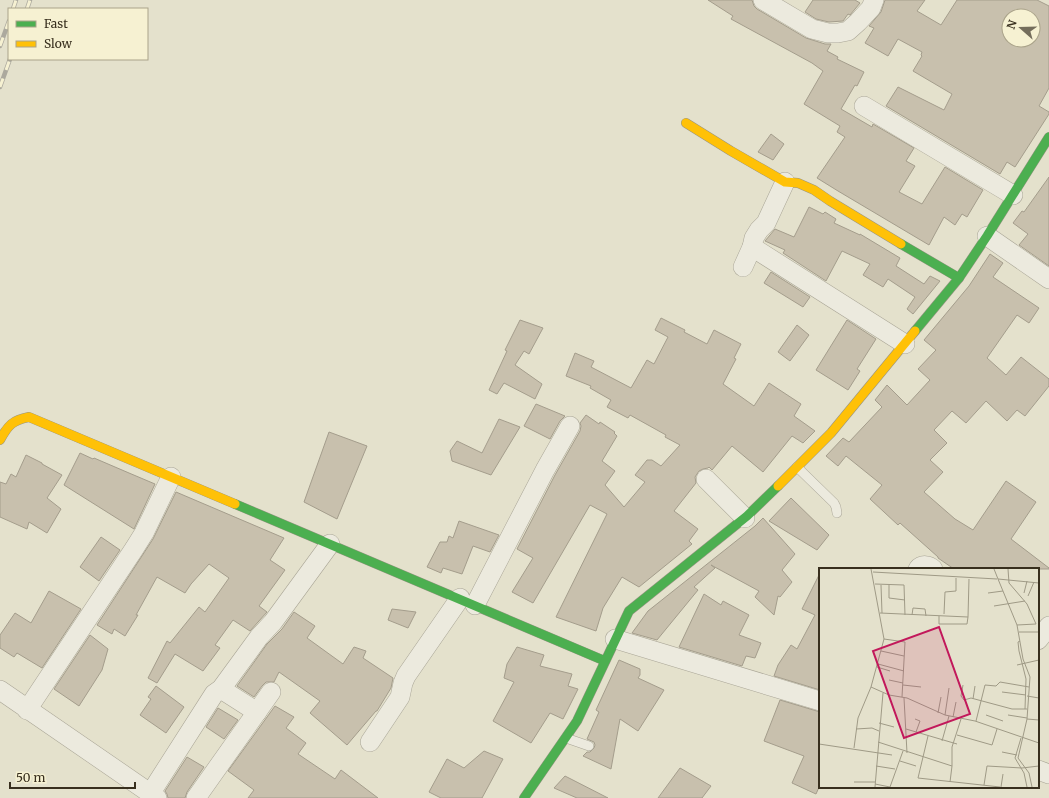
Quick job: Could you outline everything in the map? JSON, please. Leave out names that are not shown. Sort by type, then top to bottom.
[{"type":"street","points":[[763,0],[812,29],[828,33],[848,31],[871,8],[874,0]]},
{"type":"street","points":[[864,106],[1013,195]]},
{"type":"street","points":[[686,123],[785,182],[795,182],[810,187],[830,201],[959,278]]},
{"type":"street","points":[[524,798],[577,720],[614,639],[629,611],[745,518],[831,433],[959,278],[1049,137]]},
{"type":"street","points":[[743,268],[752,247],[754,238],[766,223],[785,182]]},
{"type":"street","points":[[987,236],[1049,279]]},
{"type":"street","points":[[752,247],[905,344]]},
{"type":"street","points":[[0,440],[5,429],[12,422],[28,417],[605,661]]},
{"type":"street","points":[[370,742],[398,701],[406,676],[467,602],[570,426]]},
{"type":"street","points":[[27,710],[144,533],[171,477]]},
{"type":"street","points":[[706,479],[745,518]]},
{"type":"street","points":[[0,690],[153,796],[214,694],[221,689],[259,636],[272,622],[330,544]]},
{"type":"street","points":[[919,568],[923,565],[932,568]]},
{"type":"street","points":[[1039,639],[1049,626]]},
{"type":"street","points":[[614,639],[819,701]]},
{"type":"street","points":[[221,689],[257,712]]},
{"type":"street","points":[[196,798],[271,692]]},
{"type":"street","points":[[1039,770],[1049,774]]},
{"type":"lane","points":[[797,467],[834,503],[837,513]]},
{"type":"lane","points":[[566,738],[589,746]]},
{"type":"building","points":[[708,0],[752,0],[757,9],[806,38],[825,44],[831,44],[827,51],[838,57],[837,59],[864,72],[857,86],[855,85],[841,109],[872,127],[873,124],[914,148],[906,161],[915,166],[899,192],[922,204],[945,167],[983,190],[967,217],[962,214],[955,225],[944,217],[929,245],[817,178],[845,137],[837,132],[840,126],[804,104],[823,71],[812,63],[731,19],[733,16]]},
{"type":"building","points":[[813,0],[855,0],[860,3],[843,21],[829,22],[816,19],[805,12]]},
{"type":"building","points":[[885,0],[925,0],[917,11],[941,25],[957,0],[1037,0],[1049,6],[1049,88],[1039,106],[1049,112],[1049,114],[1015,167],[1007,162],[1000,174],[886,106],[898,87],[944,110],[952,94],[913,71],[922,56],[922,52],[898,39],[888,56],[865,43],[874,28],[869,26],[881,12]]},
{"type":"building","points":[[771,134],[784,144],[773,160],[758,152]]},
{"type":"building","points":[[1049,177],[1049,266],[1019,245],[1028,234],[1013,223],[1022,211],[1024,212]]},
{"type":"building","points":[[809,207],[823,214],[825,212],[836,219],[834,223],[860,234],[900,258],[896,266],[924,284],[930,276],[940,281],[913,314],[907,309],[915,297],[888,279],[883,287],[863,275],[870,264],[842,251],[826,281],[783,253],[785,250],[765,241],[775,229],[794,237]]},
{"type":"building","points":[[990,254],[1003,263],[993,277],[1039,308],[1029,323],[1017,315],[987,358],[1006,375],[1021,357],[1049,379],[1049,386],[1025,416],[1017,410],[1007,421],[986,401],[966,423],[952,411],[934,430],[947,443],[930,460],[943,472],[924,492],[955,519],[973,530],[1006,481],[1036,502],[1011,539],[1049,569],[953,568],[938,558],[900,523],[898,525],[870,499],[882,485],[846,456],[838,466],[826,456],[843,438],[849,442],[882,407],[875,400],[887,385],[907,405],[930,380],[918,369],[936,350],[924,340],[969,286]]},
{"type":"building","points":[[771,272],[810,297],[803,307],[764,283]]},
{"type":"building","points":[[661,318],[685,330],[684,332],[707,344],[714,330],[741,344],[734,358],[736,359],[723,384],[754,406],[769,383],[801,404],[794,416],[815,431],[803,443],[792,436],[763,472],[732,446],[712,470],[709,467],[699,471],[695,477],[696,483],[674,511],[698,529],[689,541],[692,544],[639,587],[622,577],[603,608],[596,631],[556,617],[607,514],[590,505],[533,603],[512,592],[533,558],[517,549],[555,475],[580,431],[580,423],[586,415],[615,432],[614,433],[617,436],[602,461],[615,471],[605,485],[624,507],[645,482],[635,475],[647,460],[652,460],[661,466],[680,445],[665,437],[666,435],[630,415],[628,418],[607,407],[611,400],[590,388],[591,386],[566,376],[575,353],[594,361],[591,367],[631,388],[647,360],[654,364],[668,337],[655,330]]},
{"type":"building","points":[[520,320],[543,328],[529,354],[524,351],[515,365],[542,384],[535,399],[504,383],[497,394],[489,390],[507,351],[505,350]]},
{"type":"building","points":[[847,320],[876,339],[857,369],[860,371],[848,390],[816,370]]},
{"type":"building","points":[[797,325],[809,335],[790,361],[778,352]]},
{"type":"building","points":[[536,404],[565,416],[560,421],[550,439],[524,426]]},
{"type":"building","points":[[499,419],[520,427],[491,475],[452,461],[450,451],[457,441],[482,453]]},
{"type":"building","points":[[329,432],[367,446],[337,519],[304,502]]},
{"type":"building","points":[[80,453],[155,484],[134,529],[64,485]]},
{"type":"building","points":[[26,455],[62,475],[47,498],[61,509],[47,533],[29,522],[27,529],[0,517],[0,482],[6,484],[11,474],[16,477]]},
{"type":"building","points":[[176,492],[284,538],[270,560],[285,570],[259,606],[267,612],[250,631],[233,620],[215,645],[220,648],[203,671],[175,654],[157,683],[148,678],[167,641],[170,643],[199,607],[205,612],[229,578],[209,564],[185,593],[157,577],[136,615],[138,615],[125,636],[114,629],[112,634],[97,625],[153,539]]},
{"type":"building","points":[[791,498],[829,535],[817,550],[769,521]]},
{"type":"building","points":[[763,518],[795,554],[782,570],[792,582],[780,597],[778,596],[774,615],[755,597],[759,591],[711,565],[715,568],[694,587],[698,590],[657,640],[632,633],[648,611]]},
{"type":"building","points":[[459,521],[499,535],[490,552],[473,546],[462,574],[443,568],[441,573],[427,567],[440,542],[447,542],[449,536],[453,538]]},
{"type":"building","points":[[101,537],[120,550],[99,581],[80,567]]},
{"type":"building","points":[[819,575],[819,690],[774,676],[778,665],[791,645],[797,649],[815,615],[802,609]]},
{"type":"building","points":[[49,591],[81,609],[42,668],[17,653],[14,657],[0,648],[0,635],[15,613],[31,623]]},
{"type":"building","points":[[704,594],[721,605],[723,601],[749,615],[739,635],[761,643],[755,658],[746,656],[742,666],[679,647]]},
{"type":"building","points":[[392,609],[416,612],[408,628],[388,620]]},
{"type":"building","points":[[294,612],[315,626],[307,638],[343,664],[354,647],[366,651],[363,658],[393,678],[391,688],[377,711],[347,745],[310,713],[320,701],[279,672],[274,682],[266,682],[254,697],[237,686],[267,644],[282,629]]},
{"type":"building","points":[[90,635],[108,649],[102,670],[79,706],[54,689]]},
{"type":"building","points":[[517,647],[544,655],[540,666],[572,674],[568,686],[578,689],[563,719],[550,713],[531,743],[493,721],[514,682],[504,678],[507,664]]},
{"type":"building","points":[[619,660],[640,669],[640,675],[638,678],[664,690],[638,731],[620,719],[611,769],[583,756],[594,748],[594,742],[587,739],[599,712],[596,710]]},
{"type":"building","points":[[156,686],[184,707],[166,733],[140,715],[151,699],[148,697]]},
{"type":"building","points":[[780,700],[819,712],[819,787],[816,794],[792,783],[804,756],[764,741]]},
{"type":"building","points":[[275,706],[294,717],[286,728],[306,743],[298,754],[335,779],[341,770],[378,798],[248,798],[254,790],[228,771]]},
{"type":"building","points":[[218,708],[238,720],[224,739],[206,727]]},
{"type":"building","points":[[484,751],[503,759],[482,798],[441,798],[429,792],[447,759],[464,768]]},
{"type":"building","points":[[187,757],[204,767],[187,792],[185,798],[168,798],[165,791]]},
{"type":"building","points":[[680,768],[711,786],[702,798],[658,798]]},
{"type":"building","points":[[565,776],[608,798],[577,798],[554,788]]},
{"type":"railway","points":[[13,8],[16,0]]},
{"type":"railway","points":[[27,8],[30,0]]},
{"type":"railway","points":[[0,46],[8,24]]},
{"type":"railway","points":[[0,87],[10,60]]},
{"type":"traffic: fast","points":[[915,331],[959,278],[1049,137]]},
{"type":"traffic: fast","points":[[901,244],[959,278]]},
{"type":"traffic: fast","points":[[524,798],[577,721],[629,611],[747,516],[778,486]]},
{"type":"traffic: fast","points":[[235,504],[605,661]]},
{"type":"traffic: slow","points":[[686,123],[785,182],[798,183],[814,190],[901,244]]},
{"type":"traffic: slow","points":[[778,486],[831,433],[915,331]]},
{"type":"traffic: slow","points":[[0,440],[12,424],[29,417],[235,504]]}]
